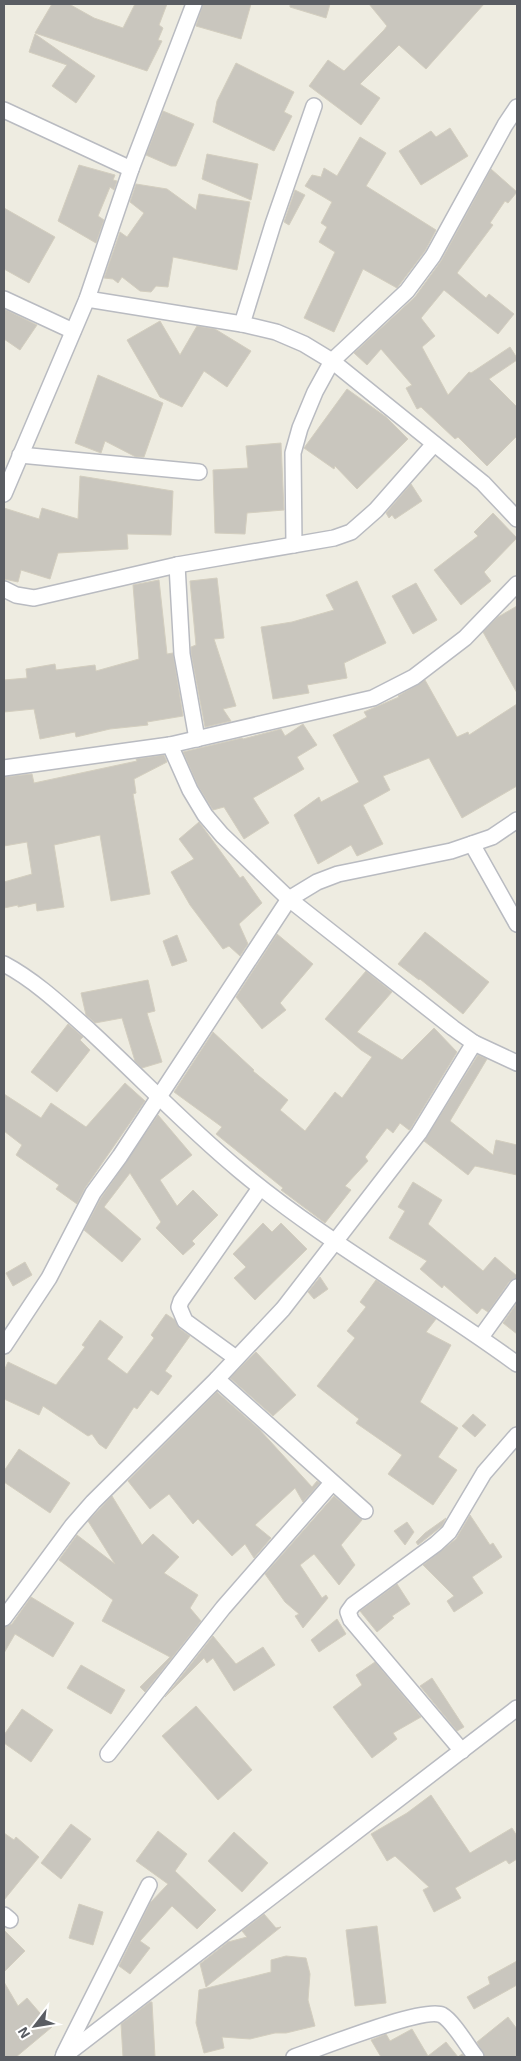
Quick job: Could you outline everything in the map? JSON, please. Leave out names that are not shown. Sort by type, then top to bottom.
[{"type":"street","points":[[4,494],[88,299],[131,169],[194,4]]},
{"type":"street","points":[[242,324],[273,224],[314,106]]},
{"type":"street","points":[[294,545],[294,453],[300,428],[316,392],[332,362],[420,276],[517,107]]},
{"type":"street","points":[[4,110],[131,169]]},
{"type":"street","points":[[4,299],[73,331]]},
{"type":"street","points":[[88,299],[242,324],[276,332],[304,344],[332,362],[483,483],[517,519]]},
{"type":"street","points":[[4,590],[16,595],[34,598],[177,565],[334,538],[351,532],[376,510],[434,444]]},
{"type":"street","points":[[20,455],[199,472]]},
{"type":"street","points":[[177,565],[182,654],[197,739]]},
{"type":"street","points":[[4,768],[170,745],[373,698],[414,677],[465,638],[517,584]]},
{"type":"street","points":[[170,745],[190,790],[205,815],[222,835],[289,899],[424,1007],[474,1044],[517,1063]]},
{"type":"street","points":[[4,1346],[49,1278],[94,1193],[289,899],[318,882],[338,874],[451,851],[472,844],[492,837],[517,820]]},
{"type":"street","points":[[472,844],[517,924]]},
{"type":"street","points":[[4,964],[56,1000],[219,1154],[260,1188],[335,1243],[481,1337],[517,1364]]},
{"type":"street","points":[[4,1618],[72,1526],[93,1502],[217,1379],[283,1309],[419,1133],[474,1044]]},
{"type":"street","points":[[236,1358],[185,1321],[179,1307],[180,1301],[260,1188]]},
{"type":"street","points":[[481,1337],[517,1287]]},
{"type":"street","points":[[217,1379],[365,1511]]},
{"type":"street","points":[[462,1751],[350,1620],[348,1612],[352,1605],[436,1544],[449,1532],[484,1473],[517,1435]]},
{"type":"street","points":[[108,1754],[223,1608],[332,1483]]},
{"type":"street","points":[[63,2057],[517,1708]]},
{"type":"street","points":[[63,2057],[149,1885]]},
{"type":"street","points":[[294,2057],[413,2016],[434,2014],[442,2015],[449,2022],[476,2057]]},
{"type":"building","points":[[52,4],[69,4],[94,18],[123,28],[135,4],[167,4],[159,25],[163,28],[158,40],[162,41],[147,71],[35,33]]},
{"type":"building","points":[[203,4],[251,4],[241,39],[196,26]]},
{"type":"building","points":[[290,4],[330,4],[326,18],[290,7]]},
{"type":"building","points":[[369,4],[484,4],[426,69],[399,45],[360,84],[380,98],[361,125],[309,86],[328,60],[344,71],[387,26]]},
{"type":"building","points":[[35,34],[95,76],[76,103],[52,86],[67,65],[29,52]]},
{"type":"building","points":[[236,63],[294,92],[284,112],[292,116],[274,151],[213,122],[217,101]]},
{"type":"building","points":[[163,111],[194,124],[176,166],[171,166],[146,155]]},
{"type":"building","points":[[450,128],[468,156],[421,185],[399,151],[431,131],[436,137]]},
{"type":"building","points":[[360,137],[386,153],[366,186],[436,230],[425,251],[397,288],[363,269],[334,332],[304,318],[335,252],[319,242],[327,227],[321,223],[332,202],[305,186],[312,175],[321,177],[324,168],[337,176]]},
{"type":"building","points":[[207,154],[258,164],[251,200],[202,179]]},
{"type":"building","points":[[79,165],[115,175],[113,180],[117,181],[114,190],[110,187],[98,216],[104,220],[96,243],[58,221]]},
{"type":"building","points":[[491,169],[517,192],[508,203],[505,201],[490,223],[493,225],[457,273],[486,298],[489,294],[514,314],[498,334],[444,290],[421,318],[435,336],[422,347],[448,395],[469,372],[471,373],[510,347],[517,358],[517,360],[489,379],[517,407],[517,436],[487,466],[458,437],[455,439],[421,407],[417,409],[406,388],[412,385],[381,349],[367,365],[354,353],[415,297],[441,261]]},
{"type":"building","points":[[136,184],[167,189],[196,210],[199,194],[250,202],[237,270],[173,257],[168,287],[156,286],[151,292],[140,291],[122,277],[118,283],[113,279],[104,278],[120,232],[127,237],[144,213],[130,202]]},
{"type":"building","points":[[295,190],[305,195],[289,225],[284,222]]},
{"type":"building","points":[[4,208],[55,237],[29,283],[4,269]]},
{"type":"building","points":[[4,309],[37,325],[20,350],[4,339]]},
{"type":"building","points":[[160,321],[180,355],[197,326],[215,329],[251,351],[227,387],[204,371],[182,407],[160,397],[127,340]]},
{"type":"building","points":[[98,375],[163,403],[144,457],[136,457],[105,441],[101,453],[75,443]]},
{"type":"building","points":[[347,389],[386,417],[408,439],[357,489],[335,466],[334,469],[304,448]]},
{"type":"building","points":[[281,443],[284,510],[247,513],[245,534],[215,533],[213,470],[248,468],[246,446]]},
{"type":"building","points":[[80,476],[173,491],[171,535],[127,534],[128,549],[58,553],[50,579],[21,570],[18,582],[4,579],[4,508],[39,519],[42,508],[78,519]]},
{"type":"building","points":[[411,484],[422,501],[395,519],[392,515],[389,518],[386,513]]},
{"type":"building","points":[[493,513],[517,538],[484,572],[491,581],[461,605],[434,570],[478,536],[474,532]]},
{"type":"building","points":[[217,578],[224,638],[214,639],[236,706],[223,709],[231,721],[205,727],[191,653],[191,647],[196,645],[190,581]]},
{"type":"building","points":[[159,580],[167,654],[173,653],[183,716],[147,722],[148,725],[110,729],[76,737],[75,732],[40,739],[34,709],[4,712],[4,680],[27,678],[26,669],[55,664],[56,670],[95,665],[96,671],[139,659],[133,585]]},
{"type":"building","points":[[357,581],[386,643],[344,663],[347,678],[307,685],[309,693],[273,699],[261,627],[292,622],[334,610],[326,595]]},
{"type":"building","points":[[416,583],[437,620],[413,634],[392,596]]},
{"type":"building","points":[[517,606],[517,693],[483,632],[498,617]]},
{"type":"building","points":[[425,680],[457,737],[468,732],[469,735],[517,704],[517,786],[462,818],[429,758],[383,776],[390,790],[363,805],[383,844],[357,856],[351,845],[318,864],[294,815],[319,797],[321,802],[359,782],[333,735],[367,717],[364,712],[399,697]]},
{"type":"building","points":[[303,724],[317,745],[297,757],[304,769],[253,798],[269,823],[244,839],[224,807],[213,810],[198,786],[183,752],[281,729],[285,736]]},
{"type":"building","points":[[164,755],[167,762],[134,779],[136,793],[133,794],[150,894],[111,901],[100,835],[54,845],[64,907],[37,911],[36,903],[4,908],[4,882],[32,874],[27,842],[4,846],[4,777],[32,774],[34,783],[137,761],[136,759]]},
{"type":"building","points":[[199,822],[240,878],[243,876],[262,903],[239,924],[248,944],[240,956],[229,946],[223,949],[190,905],[171,872],[194,859],[179,839]]},
{"type":"building","points":[[425,932],[489,982],[463,1014],[420,979],[398,964]]},
{"type":"building","points":[[277,934],[313,964],[280,1003],[286,1010],[262,1029],[236,997]]},
{"type":"building","points":[[177,935],[187,961],[172,966],[163,941]]},
{"type":"building","points":[[366,971],[392,992],[357,1032],[402,1060],[434,1028],[457,1052],[411,1128],[409,1130],[400,1123],[393,1133],[387,1128],[365,1157],[368,1161],[345,1186],[351,1190],[325,1223],[281,1190],[283,1188],[216,1134],[222,1127],[174,1092],[213,1032],[253,1071],[288,1100],[280,1110],[305,1131],[335,1092],[342,1098],[372,1057],[325,1019]]},
{"type":"building","points":[[148,980],[155,1011],[147,1013],[162,1062],[142,1068],[135,1061],[122,1018],[95,1023],[86,1015],[81,993]]},
{"type":"building","points":[[68,1024],[83,1037],[80,1040],[90,1050],[57,1092],[31,1072]]},
{"type":"building","points":[[478,1055],[487,1059],[450,1121],[493,1155],[496,1140],[517,1145],[517,1175],[475,1166],[468,1175],[424,1141]]},
{"type":"building","points":[[125,1083],[145,1101],[85,1188],[77,1204],[56,1189],[59,1185],[16,1155],[22,1145],[4,1131],[4,1094],[41,1118],[51,1103],[86,1127]]},
{"type":"building","points":[[158,1115],[192,1155],[160,1180],[177,1206],[193,1190],[218,1215],[192,1241],[195,1244],[183,1255],[156,1228],[161,1222],[130,1173],[104,1207],[141,1239],[122,1262],[84,1230],[101,1198]]},
{"type":"building","points":[[413,1182],[442,1200],[428,1224],[483,1271],[495,1257],[517,1276],[517,1278],[509,1282],[488,1312],[482,1308],[477,1314],[444,1285],[442,1288],[420,1269],[427,1261],[389,1238],[405,1211],[398,1207]]},
{"type":"building","points":[[263,1223],[272,1232],[281,1223],[307,1249],[255,1300],[234,1278],[246,1267],[233,1254]]},
{"type":"building","points":[[25,1262],[32,1275],[13,1286],[6,1273]]},
{"type":"building","points":[[320,1277],[328,1289],[314,1299],[308,1292]]},
{"type":"building","points":[[376,1280],[436,1319],[426,1332],[451,1345],[420,1402],[458,1428],[438,1457],[457,1470],[433,1505],[388,1474],[402,1455],[356,1423],[359,1419],[317,1386],[355,1338],[347,1331],[366,1307],[360,1302]]},
{"type":"building","points":[[517,1303],[517,1334],[503,1323]]},
{"type":"building","points":[[166,1314],[175,1320],[180,1329],[190,1336],[165,1371],[172,1376],[158,1395],[151,1390],[137,1409],[134,1407],[106,1449],[99,1444],[92,1434],[88,1436],[43,1406],[39,1415],[4,1399],[4,1371],[8,1362],[56,1385],[85,1347],[82,1345],[100,1320],[123,1337],[107,1359],[127,1374],[154,1338],[151,1335]]},
{"type":"building","points":[[256,1352],[296,1395],[273,1416],[230,1378]]},
{"type":"building","points":[[217,1392],[259,1429],[312,1487],[317,1481],[320,1483],[303,1502],[295,1488],[255,1525],[271,1538],[254,1558],[245,1544],[232,1556],[198,1519],[193,1524],[169,1494],[150,1509],[128,1481]]},
{"type":"building","points":[[473,1414],[486,1425],[475,1437],[462,1426]]},
{"type":"building","points":[[19,1449],[70,1483],[50,1513],[4,1482],[4,1471]]},
{"type":"building","points":[[112,1496],[142,1545],[153,1534],[179,1557],[164,1573],[198,1595],[190,1608],[201,1621],[145,1692],[140,1687],[170,1657],[102,1621],[113,1600],[59,1560],[77,1535],[115,1564],[88,1521]]},
{"type":"building","points":[[334,1496],[362,1520],[341,1545],[355,1565],[339,1585],[314,1554],[300,1565],[322,1598],[326,1595],[328,1598],[303,1628],[295,1616],[299,1614],[285,1602],[265,1574]]},
{"type":"building","points":[[470,1515],[490,1545],[493,1543],[502,1557],[472,1577],[483,1593],[454,1612],[447,1601],[454,1596],[423,1565],[456,1539]]},
{"type":"building","points":[[446,1518],[442,1526],[418,1545],[416,1542],[425,1533]]},
{"type":"building","points":[[407,1522],[414,1532],[405,1545],[394,1531]]},
{"type":"building","points":[[397,1584],[410,1604],[392,1616],[394,1618],[377,1632],[360,1611]]},
{"type":"building","points":[[31,1597],[74,1623],[53,1657],[15,1634],[4,1653],[4,1627],[12,1624]]},
{"type":"building","points":[[337,1619],[346,1634],[319,1652],[311,1640]]},
{"type":"building","points":[[213,1636],[236,1664],[263,1647],[275,1665],[234,1691],[213,1658],[207,1663],[204,1658],[165,1697]]},
{"type":"building","points":[[375,1662],[421,1717],[393,1733],[397,1739],[372,1758],[333,1707],[362,1685],[356,1675]]},
{"type":"building","points":[[81,1665],[125,1690],[111,1714],[67,1688]]},
{"type":"building","points":[[432,1678],[464,1727],[457,1731],[420,1686]]},
{"type":"building","points":[[196,1706],[252,1770],[218,1800],[162,1736]]},
{"type":"building","points":[[22,1709],[53,1730],[31,1762],[4,1743],[4,1735]]},
{"type":"building","points":[[431,1795],[470,1853],[512,1828],[517,1836],[517,1859],[509,1864],[506,1860],[455,1888],[461,1898],[434,1912],[423,1890],[429,1887],[395,1856],[387,1861],[371,1834],[407,1813]]},
{"type":"building","points":[[71,1824],[91,1839],[61,1879],[41,1863]]},
{"type":"building","points":[[158,1831],[187,1854],[175,1871],[216,1910],[197,1929],[172,1906],[140,1941],[150,1948],[130,1974],[119,1966],[150,1903],[168,1884],[136,1861]]},
{"type":"building","points":[[234,1832],[268,1863],[242,1892],[208,1861]]},
{"type":"building","points":[[4,1833],[14,1840],[16,1837],[39,1857],[4,1900]]},
{"type":"building","points":[[79,1904],[103,1912],[93,1945],[69,1938]]},
{"type":"building","points":[[264,1914],[276,1928],[281,1927],[206,1987],[200,1964],[228,1942],[247,1937],[242,1931]]},
{"type":"building","points":[[377,1926],[386,2003],[355,2006],[346,1930]]},
{"type":"building","points":[[4,1930],[25,1951],[4,1972]]},
{"type":"building","points":[[286,1956],[306,1958],[310,1974],[308,2000],[315,2026],[250,2039],[222,2037],[224,2048],[204,2053],[196,2023],[199,1990],[271,1972],[271,1960]]},
{"type":"building","points":[[517,1961],[517,1985],[474,2009],[467,1997],[490,1984],[488,1977]]},
{"type":"building","points":[[4,1982],[18,2006],[27,1998],[52,2027],[16,2057],[4,2057]]},
{"type":"building","points":[[152,2002],[155,2057],[123,2057],[121,2024]]},
{"type":"building","points":[[508,2017],[517,2029],[517,2057],[485,2057],[477,2042]]},
{"type":"building","points":[[412,2029],[428,2056],[446,2042],[458,2057],[381,2057],[371,2040],[386,2034],[390,2041]]}]
